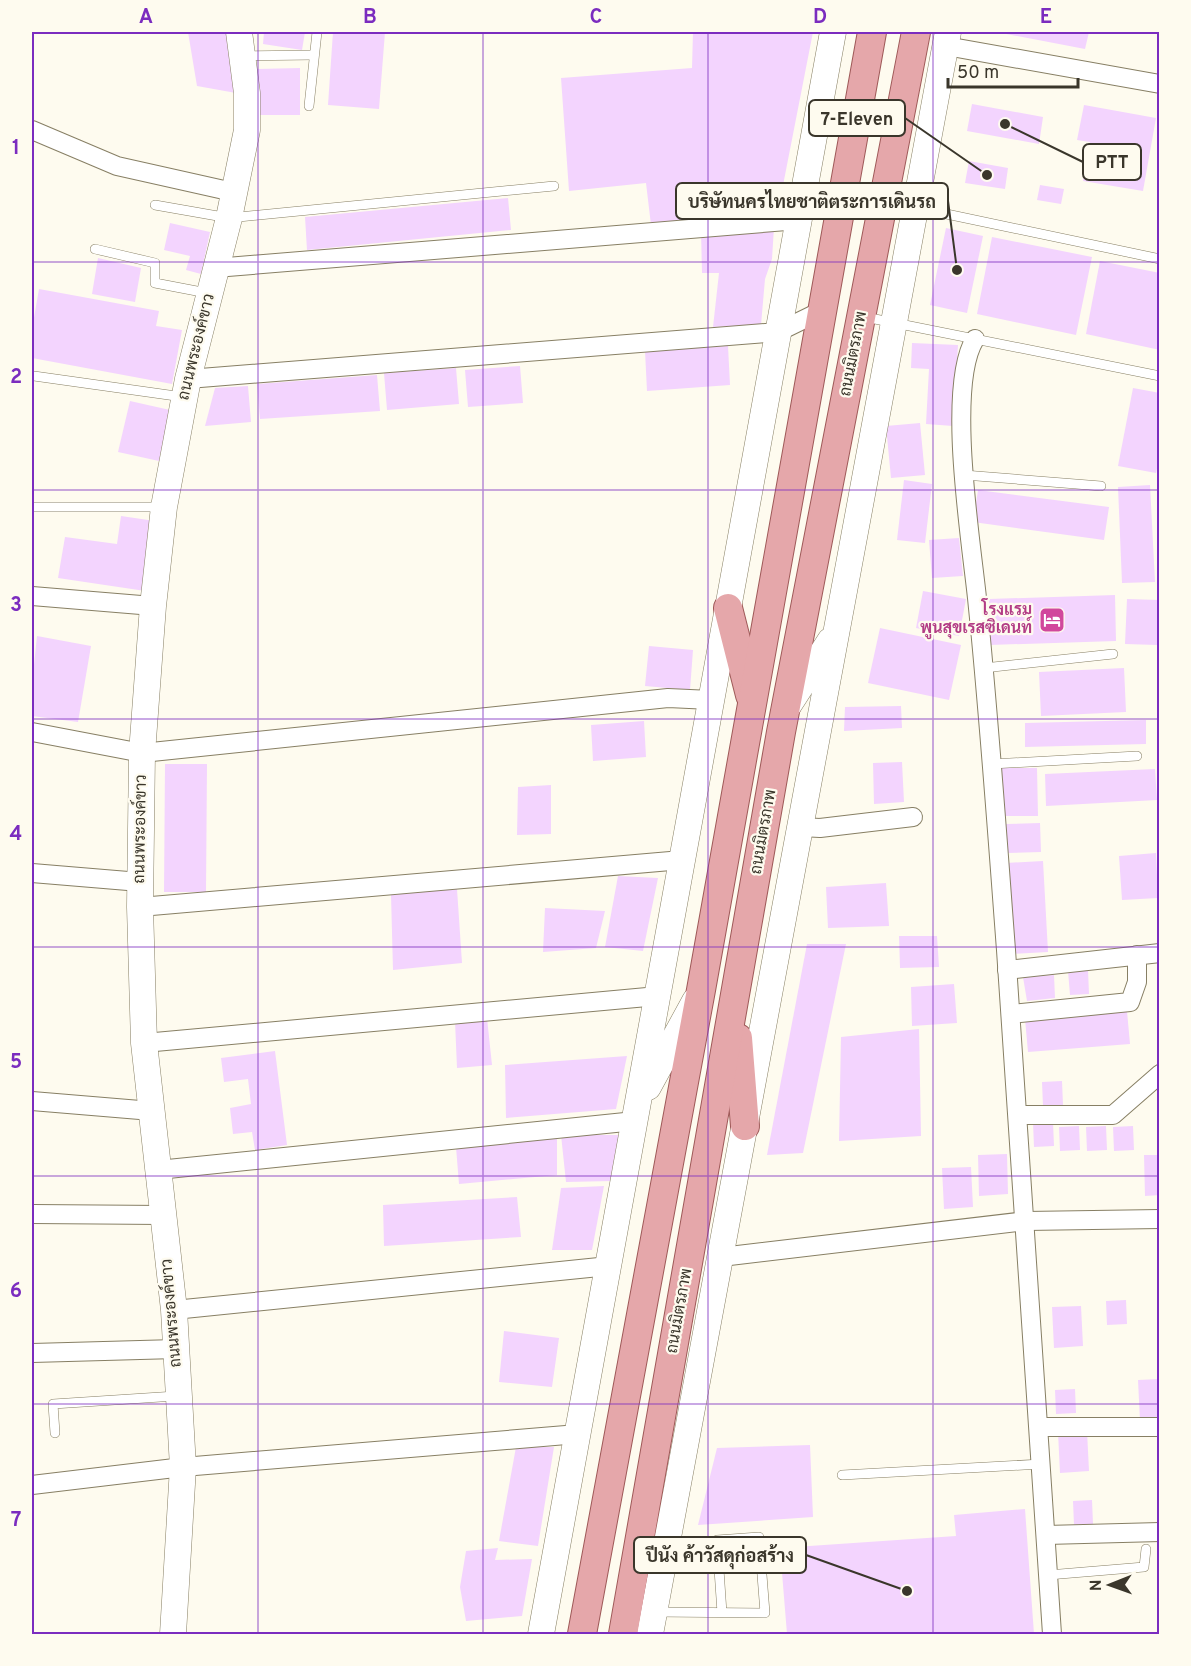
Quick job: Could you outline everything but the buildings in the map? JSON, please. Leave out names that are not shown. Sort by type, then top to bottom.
[{"type":"main road","points":[[542,1635],[833,32]]},
{"type":"main road","name":"ถนนมิตรภาพ","points":[[623,1635],[784,720],[916,32]]},
{"type":"main road","name":"ถนนมิตรภาพ","points":[[582,1635],[701,990],[823,310],[869,36]]},
{"type":"main road","points":[[653,1623],[947,39]]},
{"type":"main road","name":"ถนนพระองค์ขาว","points":[[172,1635],[183,1467],[174,1310],[144,1043],[140,895],[142,753],[153,606],[165,507],[186,388],[229,218],[247,130],[241,44]]},
{"type":"main road","points":[[842,200],[883,207]]},
{"type":"main road","points":[[823,310],[861,317]]},
{"type":"main road","points":[[728,608],[750,714],[784,720],[837,631]]},
{"type":"main road","points":[[636,1113],[701,990]]},
{"type":"main road","points":[[735,997],[745,1125]]},
{"type":"street","points":[[947,39],[1160,84]]},
{"type":"street","points":[[32,130],[117,166],[233,192]]},
{"type":"street","points":[[215,267],[799,220]]},
{"type":"street","points":[[186,388],[778,332],[823,310]]},
{"type":"street","points":[[975,339],[969,348],[961,410],[964,475],[984,668],[1019,1115],[1052,1635]]},
{"type":"street","points":[[32,596],[153,606]]},
{"type":"street","points":[[32,732],[142,753],[668,698],[711,700]]},
{"type":"street","points":[[801,827],[820,828],[913,817]]},
{"type":"street","points":[[32,873],[140,895],[682,860]]},
{"type":"street","points":[[1007,970],[1160,953]]},
{"type":"street","points":[[1011,1014],[1130,1002],[1137,982],[1137,955]]},
{"type":"street","points":[[144,1043],[658,996]]},
{"type":"street","points":[[1019,1115],[1113,1115],[1160,1074]]},
{"type":"street","points":[[32,1101],[152,1111]]},
{"type":"street","points":[[158,1170],[636,1113]]},
{"type":"street","points":[[32,1214],[163,1215]]},
{"type":"street","points":[[721,1257],[1026,1221],[1160,1219]]},
{"type":"street","points":[[174,1310],[609,1266]]},
{"type":"street","points":[[32,1353],[176,1349]]},
{"type":"street","points":[[1039,1427],[1160,1426]]},
{"type":"street","points":[[32,1485],[183,1467],[578,1434]]},
{"type":"street","points":[[1046,1535],[1160,1532]]},
{"type":"lane","points":[[309,106],[317,32]]},
{"type":"lane","points":[[241,44],[313,55]]},
{"type":"lane","points":[[155,205],[229,218],[554,186]]},
{"type":"lane","points":[[883,207],[916,208],[1160,259]]},
{"type":"lane","points":[[95,249],[155,263],[155,283],[211,294]]},
{"type":"lane","points":[[861,317],[1160,376]]},
{"type":"lane","points":[[34,376],[186,388]]},
{"type":"lane","points":[[964,475],[1101,486]]},
{"type":"lane","points":[[32,507],[165,507]]},
{"type":"lane","points":[[984,668],[1113,654]]},
{"type":"lane","points":[[992,765],[1137,756]]},
{"type":"lane","points":[[55,1433],[53,1404],[179,1396]]},
{"type":"lane","points":[[842,1475],[1041,1464]]},
{"type":"lane","points":[[653,1623],[722,1613],[765,1613],[759,1537],[717,1540],[722,1613]]},
{"type":"lane","points":[[1048,1575],[1144,1567],[1146,1549]]},
{"type":"place","name":"PTT","points":[[1005,124]]},
{"type":"place","name":"7-Eleven","points":[[987,175]]},
{"type":"place","name":"บริษัทนครไทยชาติตระการเดินรถ","points":[[957,270]]},
{"type":"place","name":"โรงแรม พูนสุขเรสซิเดนท์","points":[[1052,620]]},
{"type":"place","name":"ปีนัง ค้าวัสดุก่อสร้าง","points":[[907,1591]]}]
